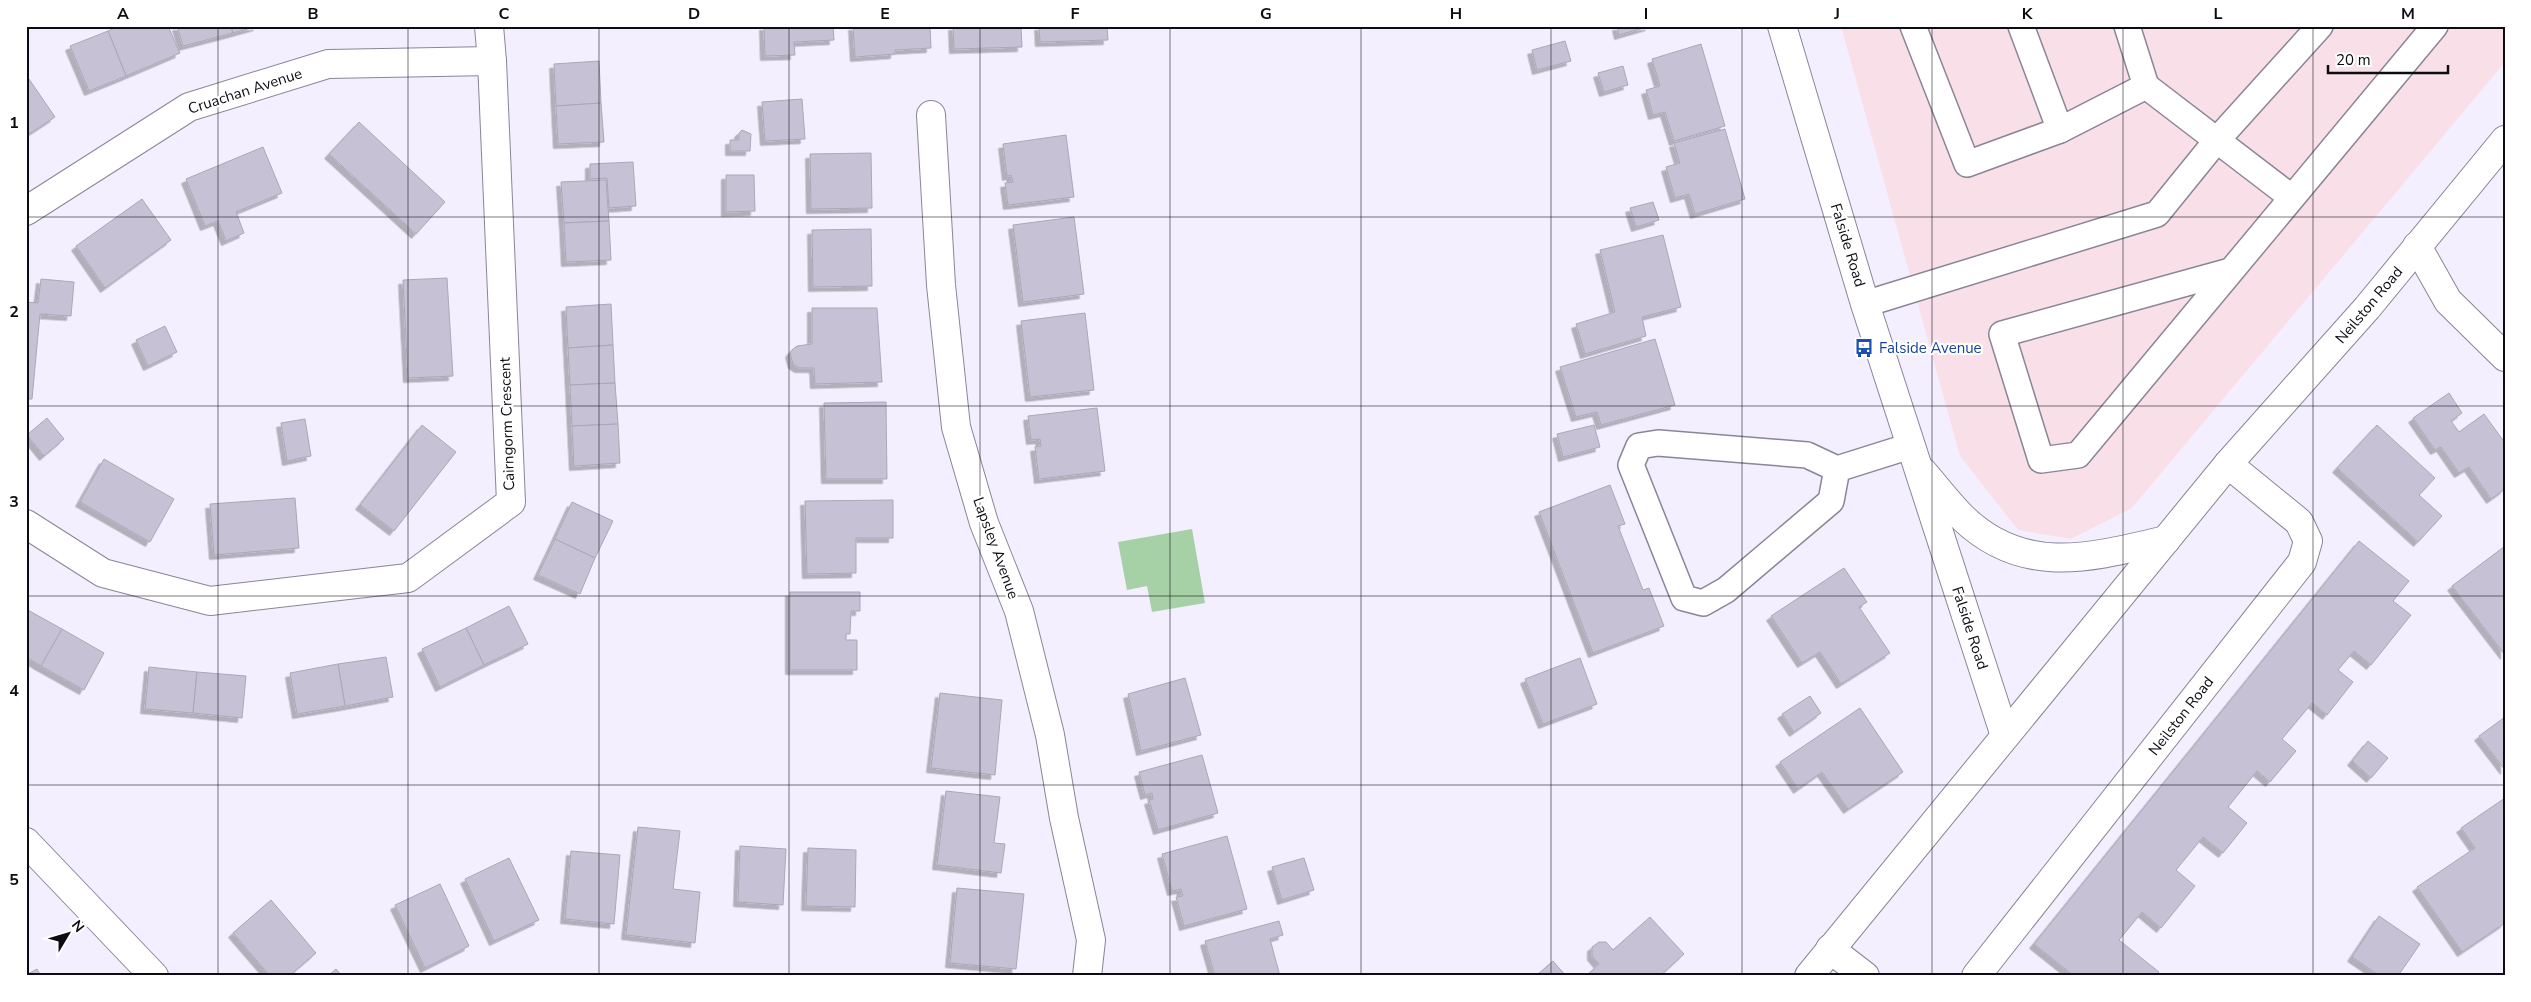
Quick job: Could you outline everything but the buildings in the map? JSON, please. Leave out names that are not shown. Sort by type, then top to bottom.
[{"type":"street","name":"Cairngorm Crescent","points":[[26,524],[103,573],[210,601],[408,578],[510,502],[489,26]]},
{"type":"street","name":"Falside Road","points":[[1782,26],[1865,304],[2005,736]]},
{"type":"street","name":"Cruachan Avenue","points":[[26,212],[189,107],[328,64],[492,61]]},
{"type":"street","name":"Lapsley Avenue","points":[[932,115],[941,285],[956,426],[984,523],[1019,611],[1050,735],[1064,818],[1091,940],[1087,976]]},
{"type":"street","name":"Neilston Road","points":[[1809,976],[2228,464],[2304,382],[2505,140]]},
{"type":"street","points":[[2417,246],[2448,301],[2505,357]]},
{"type":"street","name":"Falside Road","points":[[1913,454],[1964,519],[1994,542],[2018,552],[2040,558],[2084,558],[2166,540]]},
{"type":"street","name":"Neilston Road","points":[[1976,976],[2302,562],[2308,541],[2299,522],[2228,464]]},
{"type":"street","points":[[26,842],[154,976]]},
{"type":"street","points":[[1830,948],[1865,976]]},
{"type":"lane","points":[[1913,26],[1968,164],[2060,130],[2146,86]]},
{"type":"lane","points":[[2021,26],[2060,130]]},
{"type":"lane","points":[[2127,26],[2146,86],[2291,197]]},
{"type":"lane","points":[[1865,304],[2157,214],[2217,140],[2320,26]]},
{"type":"lane","points":[[2230,271],[2002,334],[2041,460],[2078,455],[2435,26]]},
{"type":"lane","points":[[1837,469],[1831,501],[1726,590],[1704,603],[1684,598],[1631,465],[1639,446],[1658,442],[1807,454],[1837,469],[1913,454]]},
{"type":"shaded area","points":[[1841,26],[2505,26],[2505,62],[2132,508],[2071,539],[2018,530],[1960,456]]},
{"type":"green space","points":[[1192,529],[1205,603],[1152,612],[1147,586],[1127,590],[1118,542]]},
{"type":"place","name":"Falside Avenue","points":[[1864,348]]}]
